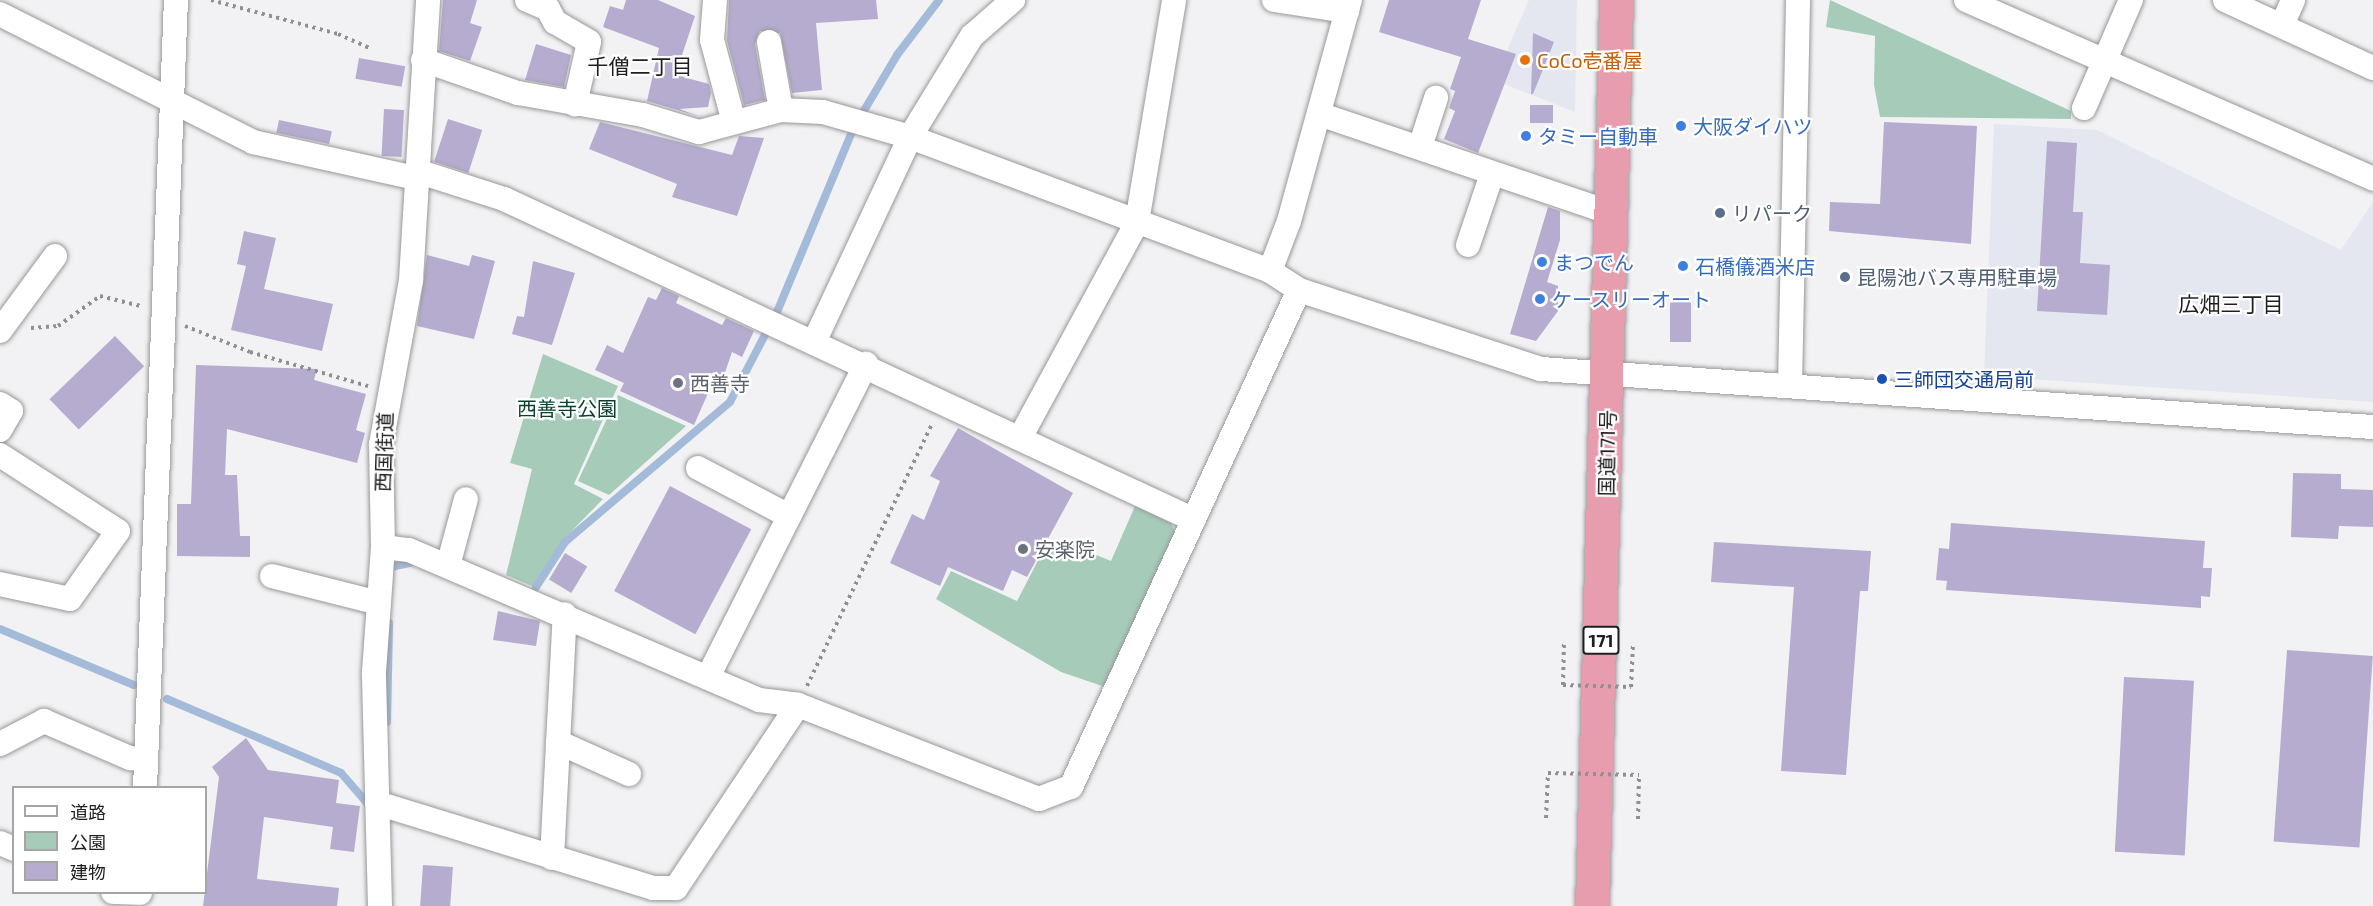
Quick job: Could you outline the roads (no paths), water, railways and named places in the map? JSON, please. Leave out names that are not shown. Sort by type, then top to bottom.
[{"type":"highway","name":"国道171号","points":[[1592,906],[1609,375],[1608,212],[1616,0]]},
{"type":"street","points":[[145,786],[176,0]]},
{"type":"street","name":"西国街道","points":[[380,906],[377,803],[379,603],[383,547],[381,444],[388,392],[411,280],[428,0]]},
{"type":"street","points":[[527,0],[548,9],[555,22],[589,42],[575,104]]},
{"type":"street","points":[[715,0],[712,40],[733,119]]},
{"type":"street","points":[[815,340],[910,136],[972,36],[1013,0]]},
{"type":"street","points":[[1021,436],[1137,222],[1174,0]]},
{"type":"street","points":[[1270,271],[1319,114],[1349,6],[1274,0]]},
{"type":"street","points":[[1790,385],[1798,0]]},
{"type":"street","points":[[1965,0],[2373,179]]},
{"type":"street","points":[[2084,108],[2106,62],[2131,0]]},
{"type":"street","points":[[2225,0],[2373,68]]},
{"type":"street","points":[[2282,25],[2293,0]]},
{"type":"street","points":[[0,14],[173,104],[253,142],[417,175],[504,199],[944,399],[1190,518]]},
{"type":"street","points":[[769,42],[781,110]]},
{"type":"street","points":[[423,60],[518,93],[699,132],[733,119],[781,110],[823,112],[910,136],[1270,271],[1299,290],[1540,369],[2373,427]]},
{"type":"street","points":[[1420,147],[1436,98]]},
{"type":"street","points":[[1319,114],[1608,212]]},
{"type":"street","points":[[1468,245],[1492,174]]},
{"type":"street","points":[[4,318],[55,256]]},
{"type":"street","points":[[383,547],[409,550],[565,614],[759,700],[798,705],[1039,799],[1071,787],[1190,518],[1299,290]]},
{"type":"street","points":[[708,676],[866,364]]},
{"type":"street","points":[[0,404],[11,411],[0,430]]},
{"type":"street","points":[[0,455],[118,531],[70,599],[0,584]]},
{"type":"street","points":[[698,468],[789,516]]},
{"type":"street","points":[[448,567],[466,499]]},
{"type":"street","points":[[272,576],[379,603]]},
{"type":"street","points":[[552,858],[565,614]]},
{"type":"street","points":[[377,803],[653,888],[676,888],[798,705]]},
{"type":"street","points":[[0,744],[20,728],[44,721],[130,758],[146,759]]},
{"type":"street","points":[[558,742],[629,774]]},
{"type":"street","points":[[124,894],[140,897]]},
{"type":"waterway","points":[[862,114],[897,55],[939,0]]},
{"type":"waterway","points":[[777,312],[851,134]]},
{"type":"waterway","points":[[536,587],[565,542],[730,402],[767,331]]},
{"type":"waterway","points":[[390,572],[390,567],[410,563]]},
{"type":"waterway","points":[[387,722],[389,623]]},
{"type":"waterway","points":[[0,629],[134,685]]},
{"type":"waterway","points":[[167,699],[341,773],[367,803]]},
{"type":"place","name":"CoCo壱番屋","points":[[1525,60]]},
{"type":"place","name":"大阪ダイハツ","points":[[1681,126]]},
{"type":"place","name":"タミー自動車","points":[[1526,136]]},
{"type":"place","name":"リパーク","points":[[1720,213]]},
{"type":"place","name":"まつでん","points":[[1542,262]]},
{"type":"place","name":"石橋儀酒米店","points":[[1683,266]]},
{"type":"place","name":"昆陽池バス専用駐車場","points":[[1845,277]]},
{"type":"place","name":"ケースリーオート","points":[[1540,299]]},
{"type":"place","name":"三師団交通局前","points":[[1882,379]]},
{"type":"place","name":"西善寺","points":[[678,383]]},
{"type":"place","name":"安楽院","points":[[1023,549]]},
{"type":"district","name":"千僧二丁目","points":[[640,66]]},
{"type":"district","name":"広畑三丁目","points":[[2231,304]]},
{"type":"park label","name":"西善寺公園","points":[[567,408]]}]
